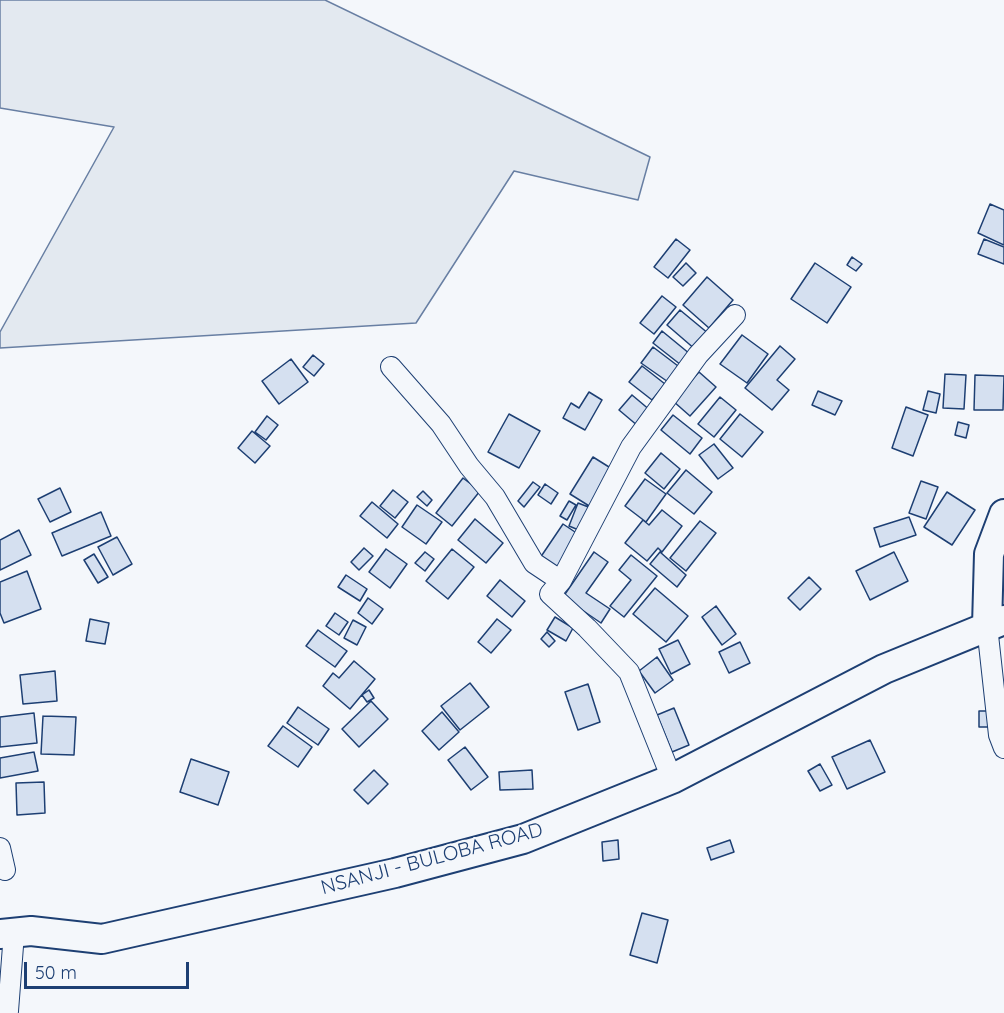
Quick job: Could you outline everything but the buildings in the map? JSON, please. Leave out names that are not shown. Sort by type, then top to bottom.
[{"type":"main road","points":[[996,623],[989,554],[1004,514]]},
{"type":"main road","name":"NSANJI - BULOBA ROAD","points":[[7,934],[31,931],[102,939],[395,873],[523,839],[672,779],[884,669],[996,623]]},
{"type":"street","points":[[672,779],[628,672],[587,628],[550,594],[561,581],[631,447],[699,355],[735,315]]},
{"type":"street","points":[[392,368],[441,424],[469,466],[495,496],[534,563],[561,581]]},
{"type":"street","points":[[996,623],[999,735],[1004,748]]},
{"type":"street","points":[[0,848],[5,870]]},
{"type":"street","points":[[7,934],[8,1011]]},
{"type":"shaded area","points":[[0,0],[325,0],[650,157],[638,200],[514,171],[416,323],[0,348],[0,332],[114,127],[0,108]]}]
